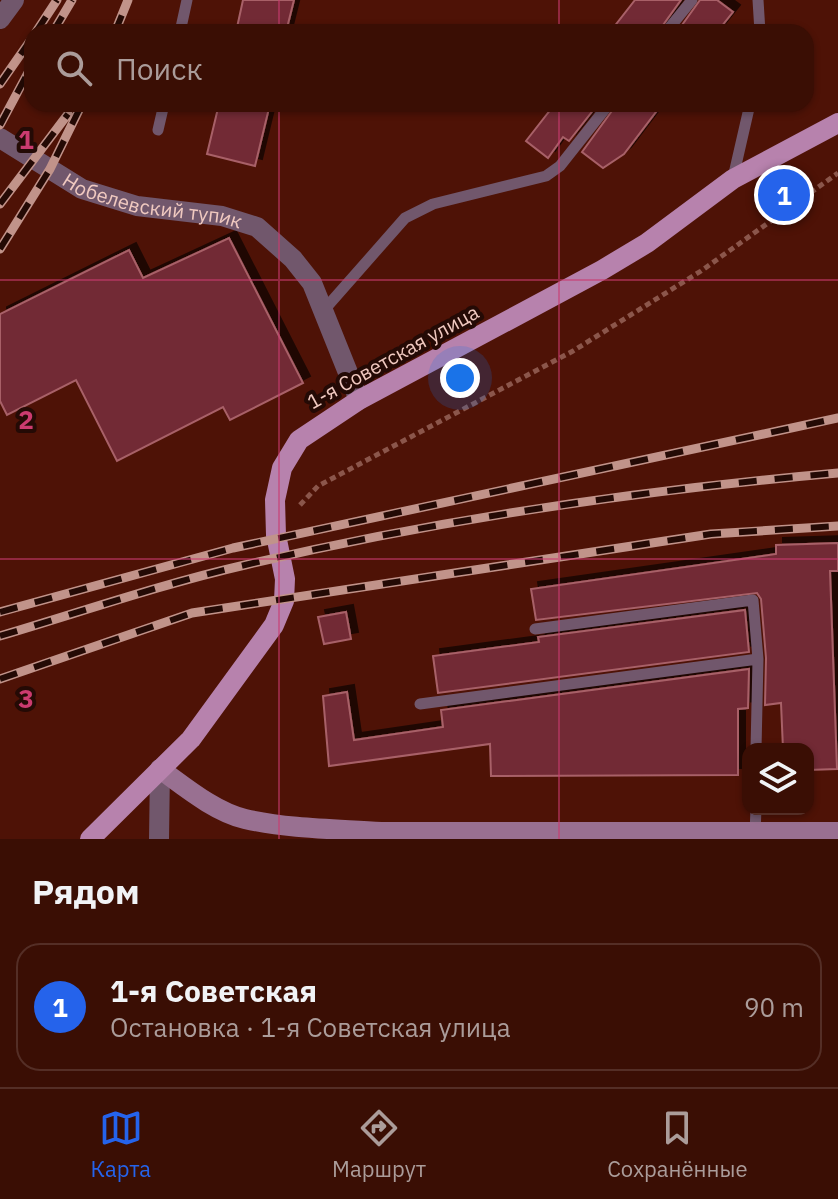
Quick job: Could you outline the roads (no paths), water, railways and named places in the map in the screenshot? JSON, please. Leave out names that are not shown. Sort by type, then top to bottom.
[{"type":"main road","name":"1-я Советская улица","points":[[90,839],[191,739],[254,657],[284,601],[285,579],[276,535],[275,500],[282,468],[299,440],[359,400],[614,263],[647,243],[733,179],[838,123]]},
{"type":"street","points":[[0,19],[14,0]]},
{"type":"street","name":"Нобелевский тупик","points":[[0,138],[82,189],[137,206],[222,216],[257,227],[293,259],[312,283],[359,400]]},
{"type":"street","points":[[160,769],[198,797],[243,819],[310,827],[381,832],[726,836],[838,832]]},
{"type":"street","points":[[159,839],[160,769]]},
{"type":"lane","points":[[182,24],[187,0]]},
{"type":"lane","points":[[672,24],[692,0]]},
{"type":"lane","points":[[758,0],[760,24]]},
{"type":"lane","points":[[158,130],[162,112]]},
{"type":"lane","points":[[324,310],[405,218],[433,204],[546,176],[560,166],[603,112]]},
{"type":"lane","points":[[733,179],[748,112]]},
{"type":"lane","points":[[535,629],[753,600],[758,659],[756,743]]},
{"type":"lane","points":[[420,704],[758,659]]},
{"type":"lane","points":[[755,833],[756,815]]},
{"type":"railway","points":[[41,24],[57,0]]},
{"type":"railway","points":[[58,24],[72,0]]},
{"type":"railway","points":[[118,24],[128,0]]},
{"type":"railway","points":[[0,84],[24,50]]},
{"type":"railway","points":[[0,125],[24,80]]},
{"type":"railway","points":[[0,249],[50,169],[78,112]]},
{"type":"railway","points":[[0,204],[68,114]]},
{"type":"railway","points":[[0,612],[233,548],[838,418]]},
{"type":"railway","points":[[0,636],[152,589],[391,534],[540,508],[838,473]]},
{"type":"railway","points":[[0,679],[192,613],[711,534],[838,526]]},
{"type":"place","name":"1-я Советская","points":[[784,195]]}]
